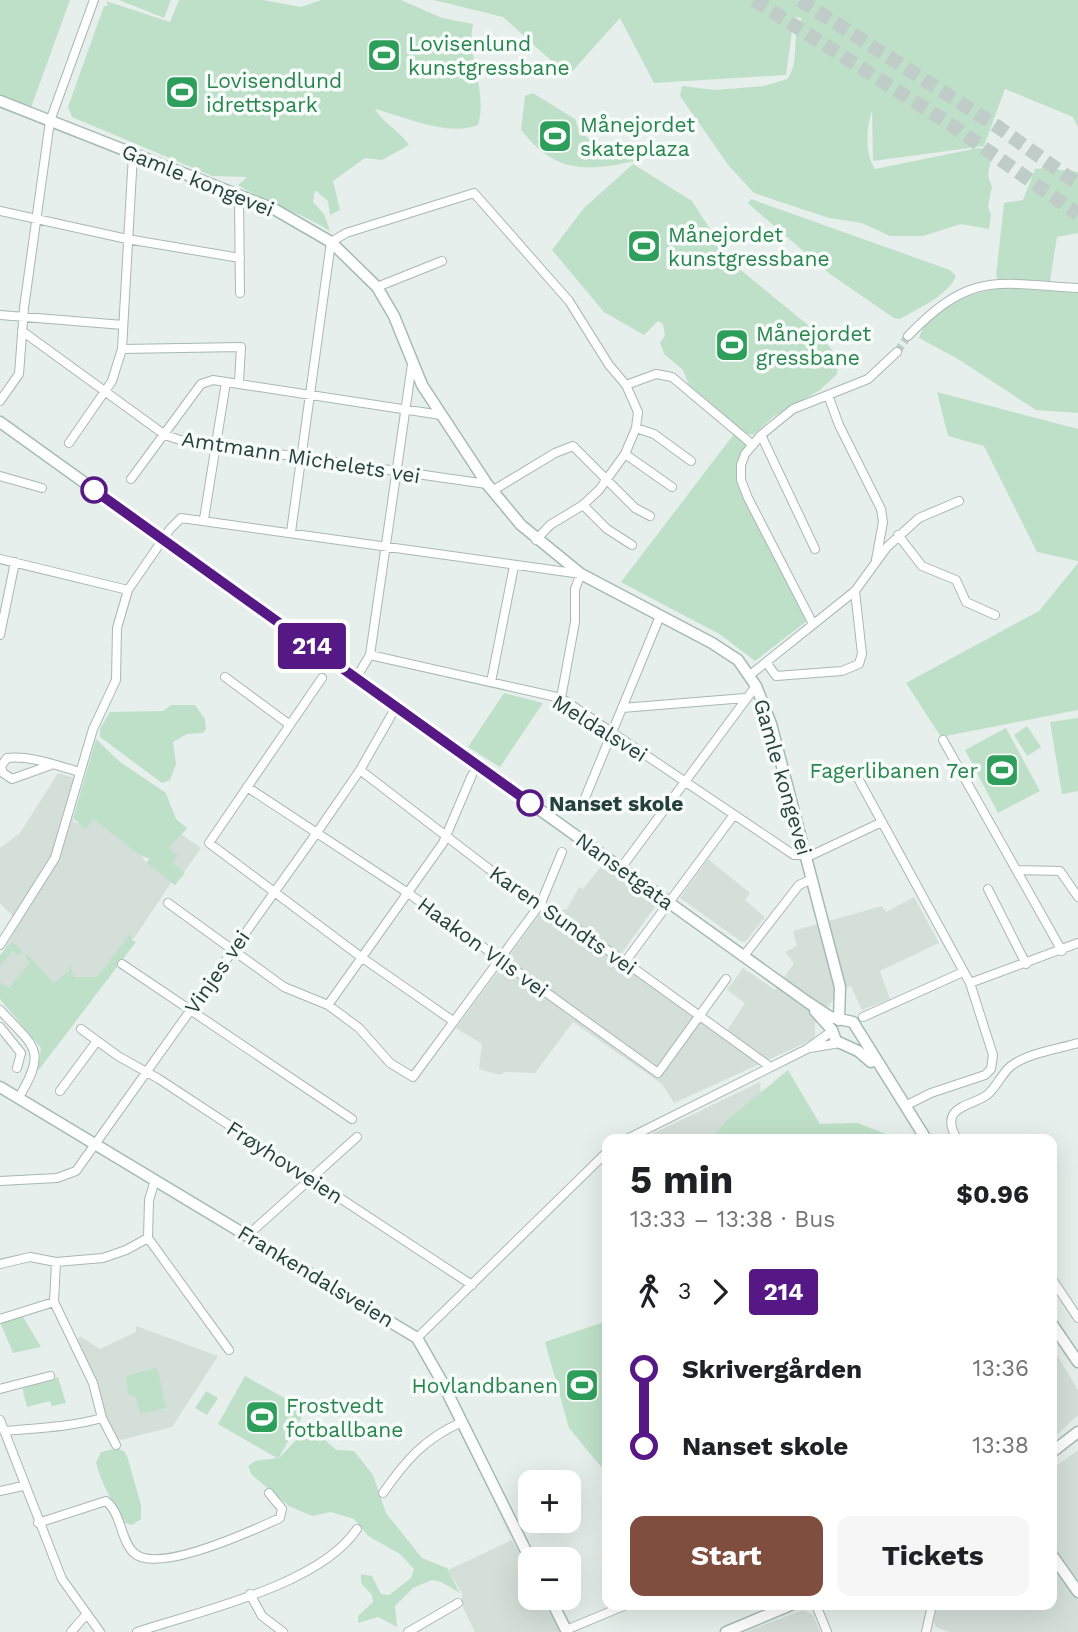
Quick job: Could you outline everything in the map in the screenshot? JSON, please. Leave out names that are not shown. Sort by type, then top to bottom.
[{"type":"main road","name":"Gamle kongevei","points":[[0,101],[239,195],[294,219],[331,242],[377,287],[394,316],[412,364],[441,415],[489,488],[536,540],[581,574],[725,651],[750,675],[771,724],[840,987],[854,1027]]},
{"type":"main road","name":"Nansetgata","points":[[0,422],[743,957],[806,1001],[839,1020]]},
{"type":"main road","name":"Gamle kongevei","points":[[839,1020],[840,987]]},
{"type":"main road","name":"Nansetgata","points":[[806,1001],[832,1030]]},
{"type":"main road","points":[[877,1066],[833,1037],[832,1030],[839,1020],[854,1027],[923,1134]]},
{"type":"main road","points":[[842,1044],[854,1039],[854,1027]]},
{"type":"main road","name":"Frankendalsveien","points":[[0,1087],[417,1338],[524,1547]]},
{"type":"main road","points":[[1057,1332],[1078,1363]]},
{"type":"main road","points":[[1057,1448],[1078,1432]]},
{"type":"main road","points":[[1057,1455],[1078,1440]]},
{"type":"main road","points":[[1057,1562],[1078,1592]]},
{"type":"main road","points":[[556,1610],[567,1631]]},
{"type":"main road","points":[[726,1632],[778,1610]]},
{"type":"street","points":[[0,401],[19,374],[23,318],[50,121],[94,0]]},
{"type":"street","points":[[69,443],[106,391],[122,349],[133,154]]},
{"type":"street","points":[[291,532],[331,242],[346,233],[474,193],[481,197],[569,301],[609,365],[626,384],[638,412],[636,428],[625,454],[607,481],[583,505],[550,525],[536,540]]},
{"type":"street","points":[[239,195],[240,293]]},
{"type":"street","points":[[0,211],[127,239],[240,258]]},
{"type":"street","points":[[377,287],[442,261]]},
{"type":"street","points":[[908,336],[946,301],[981,284],[1078,288]]},
{"type":"street","points":[[0,315],[123,324]]},
{"type":"street","name":"Amtmann Michelets vei","points":[[22,331],[164,435],[180,440],[397,471],[489,488]]},
{"type":"street","points":[[122,349],[240,347],[239,382]]},
{"type":"street","points":[[813,624],[743,488],[741,466],[761,436],[793,409],[868,379],[897,352]]},
{"type":"street","points":[[356,678],[370,655],[412,364]]},
{"type":"street","points":[[626,384],[656,374],[672,377],[753,445]]},
{"type":"street","points":[[131,479],[201,384],[213,380],[441,415]]},
{"type":"street","points":[[204,519],[226,382]]},
{"type":"street","points":[[828,395],[839,425],[882,515],[875,566]]},
{"type":"street","points":[[636,428],[654,433],[691,460]]},
{"type":"street","points":[[761,436],[816,549]]},
{"type":"street","points":[[489,488],[573,446],[635,508],[650,516]]},
{"type":"street","points":[[625,454],[672,487]]},
{"type":"street","points":[[0,476],[42,488]]},
{"type":"street","points":[[750,675],[855,592],[898,536],[928,512],[959,501]]},
{"type":"street","points":[[583,505],[607,529],[632,545]]},
{"type":"street","points":[[0,945],[55,858],[93,730],[116,680],[117,628],[128,590],[181,518],[204,519],[581,574],[575,589],[575,622],[561,698]]},
{"type":"street","points":[[898,536],[922,566],[956,580],[966,602],[995,615]]},
{"type":"street","points":[[0,559],[128,590]]},
{"type":"street","points":[[0,635],[15,562]]},
{"type":"street","points":[[491,682],[514,566]]},
{"type":"street","points":[[766,662],[776,676],[842,671],[859,664],[862,654],[855,592]]},
{"type":"street","points":[[580,810],[660,616]]},
{"type":"street","name":"Meldalsvei","points":[[370,655],[561,698],[794,856],[806,856]]},
{"type":"street","points":[[225,677],[290,725]]},
{"type":"street","points":[[322,678],[209,843],[361,957],[453,1020]]},
{"type":"street","points":[[621,868],[756,686]]},
{"type":"street","points":[[622,708],[745,698]]},
{"type":"street","name":"Vinjes vei","points":[[0,1181],[66,1176],[76,1171],[318,831],[360,770],[396,707]]},
{"type":"street","points":[[943,740],[1062,951]]},
{"type":"street","points":[[51,765],[12,779],[3,773],[1,766],[7,758],[16,757],[51,765],[80,772]]},
{"type":"street","points":[[853,769],[970,983],[993,1055],[991,1069],[985,1076],[931,1093],[905,1106]]},
{"type":"street","name":"Karen Sundts vei","points":[[360,770],[489,869],[625,962],[769,1066]]},
{"type":"street","points":[[328,1006],[447,836],[472,775]]},
{"type":"street","name":"Haakon VIIs vei","points":[[247,787],[318,831],[408,893],[658,1073],[700,1017]]},
{"type":"street","points":[[625,962],[733,816]]},
{"type":"street","points":[[806,856],[882,822]]},
{"type":"street","points":[[168,903],[284,987],[328,1006],[359,1028],[390,1063],[412,1077],[541,903],[562,852]]},
{"type":"street","points":[[1017,870],[1060,871],[1078,897]]},
{"type":"street","points":[[743,957],[799,885],[812,880]]},
{"type":"street","points":[[988,889],[1026,964]]},
{"type":"street","points":[[970,983],[1078,943]]},
{"type":"street","points":[[122,964],[189,1012],[352,1119]]},
{"type":"street","points":[[863,1017],[963,972]]},
{"type":"street","points":[[700,1017],[726,979]]},
{"type":"street","points":[[0,1010],[32,1045],[36,1056],[36,1067],[19,1097]]},
{"type":"street","points":[[0,1027],[21,1052],[16,1068]]},
{"type":"street","name":"Frøyhovveien","points":[[81,1029],[472,1284]]},
{"type":"street","points":[[636,1134],[807,1049],[832,1030]]},
{"type":"street","points":[[60,1091],[97,1041]]},
{"type":"street","points":[[955,1134],[952,1123],[956,1111],[967,1102],[990,1093],[1010,1066],[1078,1043]]},
{"type":"street","points":[[807,1049],[842,1044]]},
{"type":"street","points":[[248,1235],[357,1137]]},
{"type":"street","points":[[417,1338],[602,1157]]},
{"type":"street","points":[[155,1180],[149,1200],[148,1238],[229,1350]]},
{"type":"street","points":[[0,1264],[30,1257],[56,1262],[114,1255],[148,1238]]},
{"type":"street","points":[[56,1262],[54,1303],[93,1383],[102,1418],[116,1445]]},
{"type":"street","points":[[1057,1286],[1078,1318]]},
{"type":"street","points":[[0,1319],[54,1303]]},
{"type":"street","points":[[0,1389],[50,1376]]},
{"type":"street","points":[[3,1436],[57,1424],[70,1426],[102,1418]]},
{"type":"street","points":[[0,1420],[3,1436],[62,1579],[85,1616],[100,1632]]},
{"type":"street","points":[[383,1493],[416,1448],[437,1433],[462,1422]]},
{"type":"street","points":[[0,1491],[23,1486]]},
{"type":"street","points":[[38,1523],[106,1501],[116,1513],[133,1553],[143,1558],[160,1559],[239,1536],[280,1518],[282,1508],[269,1493]]},
{"type":"street","points":[[137,1632],[307,1573],[342,1549],[357,1529]]},
{"type":"street","points":[[250,1594],[262,1616],[283,1632]]},
{"type":"street","points":[[408,1632],[457,1602]]},
{"type":"street","points":[[567,1631],[615,1610]]},
{"type":"street","points":[[818,1610],[827,1632]]},
{"type":"street","points":[[926,1632],[931,1610]]},
{"type":"street","points":[[71,1632],[85,1616]]},
{"type":"shaded area","points":[[58,773],[81,780],[72,816],[74,822],[84,825],[89,817],[93,818],[139,851],[146,863],[180,823],[187,828],[182,835],[201,848],[175,885],[171,883],[135,937],[119,952],[93,987],[10,990],[0,985],[0,958],[19,923],[0,903],[0,848],[20,833]]},
{"type":"shaded area","points":[[708,859],[750,893],[745,900],[765,917],[746,941],[742,942],[680,898]]},
{"type":"shaded area","points":[[603,864],[657,904],[616,961],[722,1038],[745,1003],[727,990],[743,968],[775,990],[794,963],[785,952],[797,946],[793,931],[882,906],[886,912],[914,897],[939,943],[880,971],[890,999],[862,1010],[851,986],[835,991],[834,999],[815,1023],[815,1036],[812,1040],[674,1103],[662,1084],[573,1022],[535,1073],[505,1072],[500,1075],[479,1069],[482,1044],[456,1028],[540,914],[567,909],[579,887],[583,889]]},
{"type":"shaded area","points":[[760,1082],[761,1095],[715,1134],[652,1134]]},
{"type":"shaded area","points":[[136,1326],[218,1356],[172,1427],[121,1440],[117,1439],[104,1413],[76,1342],[80,1336],[100,1349],[136,1332]]},
{"type":"shaded area","points":[[1057,1355],[1078,1390],[1078,1415],[1057,1434]]},
{"type":"shaded area","points":[[1078,1450],[1078,1632],[948,1632],[936,1627],[936,1610],[1057,1610],[1057,1465]]},
{"type":"shaded area","points":[[512,1540],[518,1551],[518,1610],[548,1610],[560,1632],[475,1632],[462,1605],[462,1593],[448,1570]]},
{"type":"shaded area","points":[[803,1610],[813,1615],[820,1632],[745,1632]]},
{"type":"green space","points":[[0,0],[70,0],[29,113],[0,101]]},
{"type":"green space","points":[[119,0],[171,0],[164,18]]},
{"type":"green space","name":"Lovisendlund idrettspark","points":[[179,0],[263,0],[301,7],[321,0],[401,0],[442,18],[473,24],[472,48],[480,99],[478,125],[454,129],[441,127],[375,109],[409,145],[382,160],[365,158],[333,181],[340,210],[330,215],[328,201],[315,190],[313,202],[324,214],[330,231],[238,185],[247,177],[212,176],[72,117],[68,107],[104,6],[108,6],[106,1],[170,22]]},
{"type":"green space","points":[[434,0],[1078,0],[1078,127],[1073,117],[1005,89],[984,146],[873,161],[872,111],[867,141],[869,156],[875,169],[978,148],[987,149],[992,154],[988,175],[992,187],[988,206],[991,215],[989,229],[961,224],[923,236],[890,236],[862,223],[829,218],[754,193],[729,166],[680,96],[682,86],[715,90],[764,86],[787,79],[794,64],[798,25],[802,18],[794,17],[786,75],[654,83],[620,18],[568,76],[503,17]]},
{"type":"green space","name":"Månejordet skateplaza","points":[[533,93],[575,119],[579,130],[591,141],[635,161],[586,167],[572,166],[546,155],[521,130],[525,96]]},
{"type":"green space","points":[[633,164],[692,201],[732,263],[819,334],[832,350],[838,364],[837,374],[820,390],[773,417],[753,435],[745,433],[689,385],[683,370],[664,354],[660,342],[665,336],[663,324],[658,321],[644,335],[604,312],[552,250],[584,208]]},
{"type":"green space","points":[[1035,169],[1078,172],[1078,233],[1057,237],[1050,281],[998,279],[996,276],[1004,203],[1023,200]]},
{"type":"green space","points":[[751,199],[950,270],[956,276],[946,290],[932,301],[900,319],[894,318],[830,274],[752,207],[748,203]]},
{"type":"green space","points":[[1005,288],[1078,293],[1078,413],[1036,410],[958,359],[919,338],[933,317],[955,302],[981,292]]},
{"type":"green space","points":[[937,392],[1078,429],[1078,561],[1037,552],[984,446],[948,436]]},
{"type":"green space","points":[[734,434],[746,444],[736,475],[740,488],[807,621],[755,661],[721,635],[621,582]]},
{"type":"green space","points":[[1078,563],[1078,710],[941,737],[906,683],[1039,611]]},
{"type":"green space","points":[[504,693],[543,703],[500,767],[468,747]]},
{"type":"green space","points":[[171,705],[195,705],[205,719],[206,729],[203,733],[187,734],[173,742],[176,764],[170,780],[162,783],[100,737],[100,729],[110,712],[163,711]]},
{"type":"green space","points":[[1078,718],[1078,791],[1062,794],[1050,722]]},
{"type":"green space","points":[[1027,726],[1041,747],[1027,756],[1014,735]]},
{"type":"green space","name":"Fagerlibanen 7er","points":[[1006,728],[1040,791],[998,813],[965,750]]},
{"type":"green space","points":[[96,739],[120,762],[166,793],[176,819],[187,828],[168,848],[178,855],[173,863],[185,873],[175,885],[147,863],[150,859],[140,855],[96,821],[90,819],[92,823],[85,829],[73,818]]},
{"type":"green space","points":[[131,933],[131,939],[136,942],[38,1071],[41,1048],[0,999],[0,982],[9,988],[30,962],[25,957],[27,954],[54,983],[69,971],[69,963],[74,977],[97,977]]},
{"type":"green space","points":[[12,942],[22,950],[19,955],[12,951],[0,967],[0,955]]},
{"type":"green space","points":[[788,1070],[820,1124],[858,1123],[886,1134],[714,1134],[726,1121]]},
{"type":"green space","points":[[22,1315],[41,1347],[13,1353],[0,1322]]},
{"type":"green space","name":"Hovlandbanen","points":[[602,1323],[602,1468],[569,1428],[545,1342]]},
{"type":"green space","points":[[155,1368],[158,1370],[166,1408],[140,1414],[136,1397],[128,1394],[126,1376]]},
{"type":"green space","points":[[245,1376],[306,1410],[278,1459],[300,1436],[325,1440],[336,1450],[354,1451],[373,1475],[386,1513],[422,1558],[447,1568],[460,1593],[432,1580],[413,1588],[395,1606],[397,1627],[378,1617],[358,1623],[358,1616],[373,1602],[372,1595],[361,1583],[361,1574],[372,1576],[381,1594],[389,1595],[411,1578],[414,1569],[400,1554],[368,1536],[354,1519],[331,1512],[312,1516],[289,1506],[252,1475],[248,1466],[255,1461],[277,1458],[218,1424]]},
{"type":"green space","points":[[58,1377],[66,1403],[52,1406],[50,1401],[27,1407],[22,1387]]},
{"type":"green space","points":[[206,1391],[218,1398],[207,1415],[195,1408]]},
{"type":"green space","points":[[118,1448],[125,1452],[128,1459],[141,1505],[141,1519],[132,1525],[125,1523],[112,1501],[96,1462],[101,1452]]},
{"type":"tunnel","points":[[754,0],[950,124],[1078,214]]},
{"type":"tunnel","points":[[800,0],[998,127],[1078,184]]},
{"type":"tunnel","points":[[897,352],[908,336]]},
{"type":"bus line","name":"214","points":[[94,490],[530,803]]},
{"type":"place","name":"Lovisenlund kunstgressbane","points":[[384,55]]},
{"type":"place","name":"Lovisendlund idrettspark","points":[[182,92]]},
{"type":"place","name":"Månejordet skateplaza","points":[[555,136]]},
{"type":"place","name":"Månejordet kunstgressbane","points":[[644,246]]},
{"type":"place","name":"Månejordet gressbane","points":[[732,345]]},
{"type":"place","name":"Fagerlibanen 7er","points":[[1002,770]]},
{"type":"place","name":"Nanset skole","points":[[530,803]]},
{"type":"place","name":"Hovlandbanen","points":[[582,1385]]},
{"type":"place","name":"Frostvedt fotballbane","points":[[262,1417]]}]
